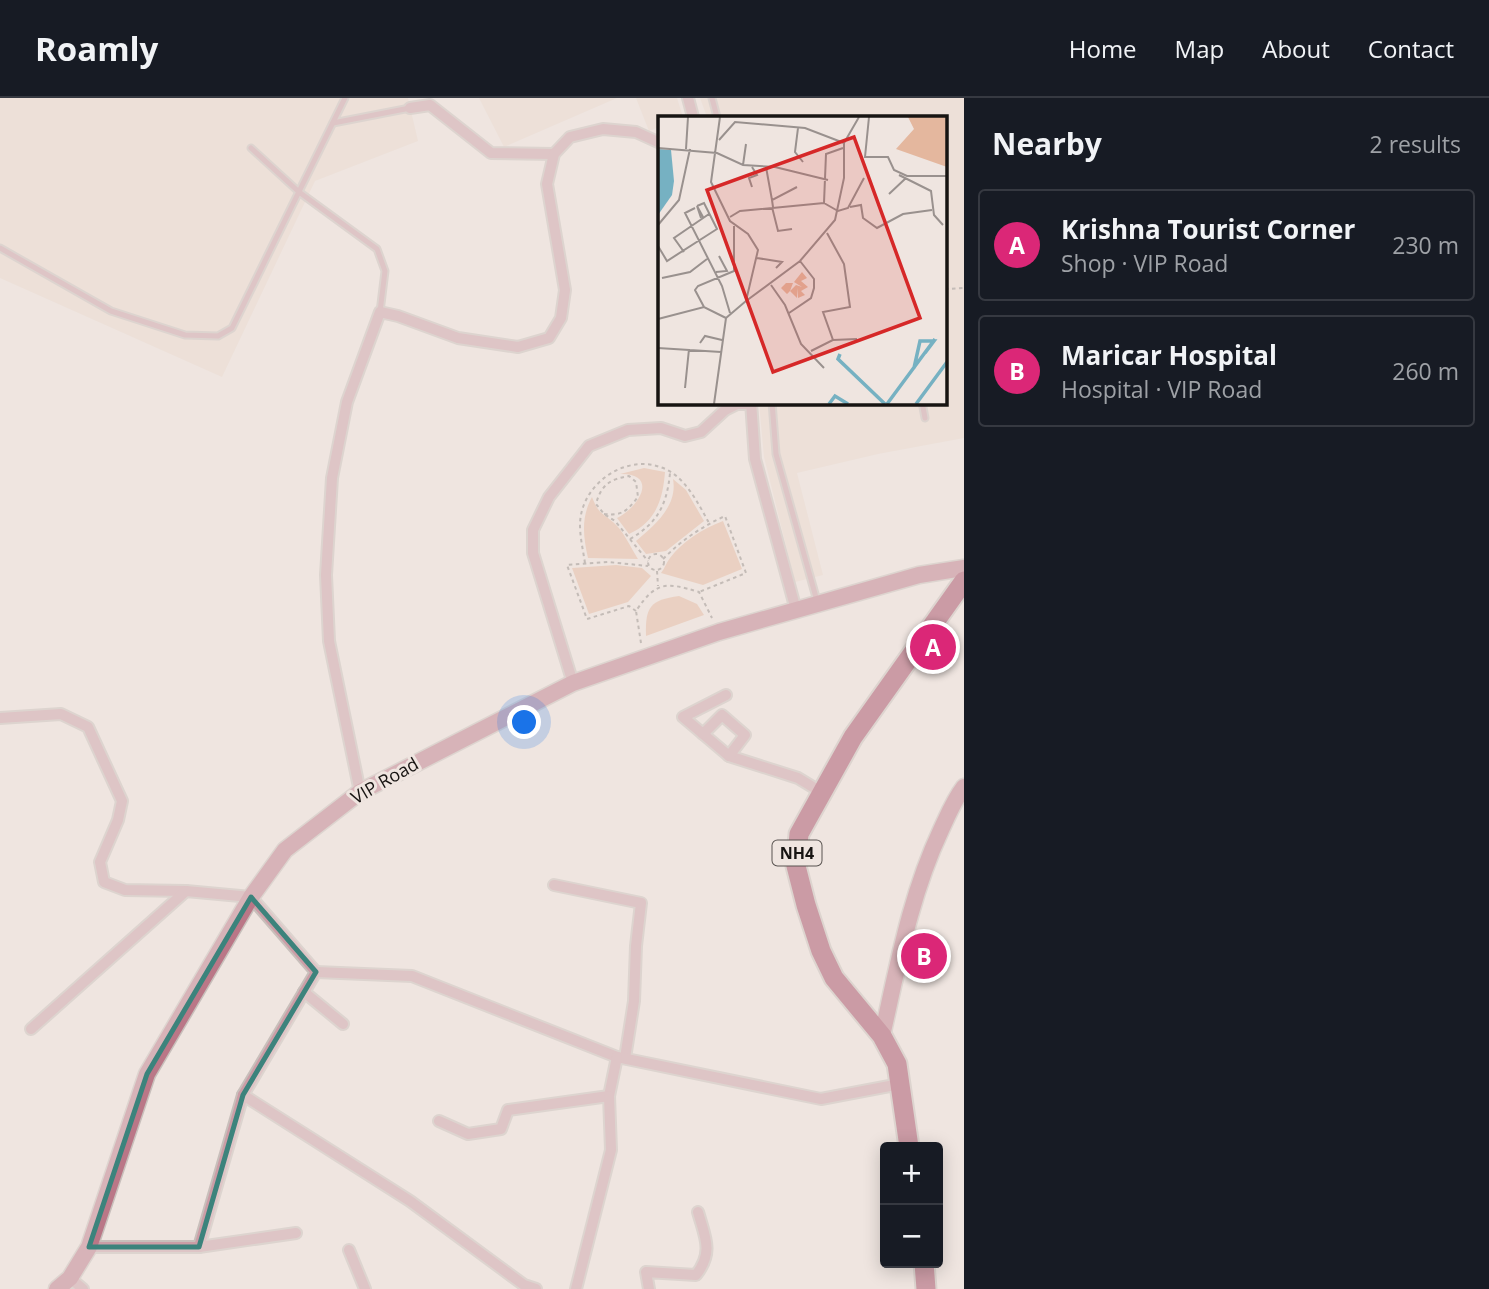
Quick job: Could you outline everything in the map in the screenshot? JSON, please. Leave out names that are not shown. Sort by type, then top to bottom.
[{"type":"highway","name":"NH4","points":[[908,1142],[897,1064],[882,1036],[834,978],[821,951],[796,866],[799,834],[853,737],[964,581]]},
{"type":"highway","points":[[924,1268],[926,1289]]},
{"type":"main road","name":"VIP Road","points":[[57,1289],[70,1278],[89,1247],[147,1074],[251,897],[285,850],[360,792],[573,683],[719,632],[919,575],[964,568]]},
{"type":"main road","points":[[882,1036],[910,909],[931,852],[957,796],[964,788]]},
{"type":"street","points":[[688,98],[693,116]]},
{"type":"street","points":[[410,108],[430,105],[491,153],[554,154]]},
{"type":"street","points":[[360,792],[329,641],[326,575],[332,478],[345,415],[380,312],[458,338],[517,347],[549,338],[561,318],[565,290],[547,184],[554,154],[570,137],[603,130],[636,132],[658,142]]},
{"type":"street","points":[[573,683],[533,553],[533,530],[549,497],[589,446],[628,430],[662,429],[685,436],[701,432],[725,410],[737,404]]},
{"type":"street","points":[[751,404],[755,459],[796,610]]},
{"type":"street","points":[[726,695],[683,717],[729,756],[798,778],[821,792]]},
{"type":"street","points":[[0,718],[61,714],[88,727],[122,801],[118,820],[100,862],[103,882],[125,890],[186,891],[251,897],[316,972],[412,976],[621,1057],[821,1099],[900,1084]]},
{"type":"street","points":[[703,734],[722,715],[745,735],[729,756]]},
{"type":"street","points":[[554,885],[641,903],[636,946],[635,1001],[609,1096],[611,1150],[576,1289]]},
{"type":"street","points":[[31,1029],[186,891]]},
{"type":"street","points":[[199,1247],[243,1095],[316,972]]},
{"type":"street","points":[[304,992],[343,1024]]},
{"type":"street","points":[[243,1095],[410,1202],[524,1285],[536,1289]]},
{"type":"street","points":[[439,1121],[468,1134],[501,1129],[508,1110],[609,1096]]},
{"type":"street","points":[[649,1289],[646,1272],[696,1275],[704,1264],[708,1247],[698,1212]]},
{"type":"street","points":[[89,1247],[199,1247],[296,1233]]},
{"type":"street","points":[[349,1250],[365,1289]]},
{"type":"street","points":[[70,1278],[83,1289]]},
{"type":"lane","points":[[0,248],[111,310],[185,335],[218,336],[232,328],[345,98]]},
{"type":"lane","points":[[712,98],[717,116]]},
{"type":"lane","points":[[333,123],[410,108]]},
{"type":"lane","points":[[251,148],[299,192],[377,249],[385,271],[380,312]]},
{"type":"lane","points":[[772,404],[776,454],[818,604]]},
{"type":"lane","points":[[922,404],[925,418]]},
{"type":"path","points":[[946,289],[964,288]]},
{"type":"path","points":[[585,562],[579,523],[590,491],[619,468],[641,464],[662,467],[690,490],[709,523]]},
{"type":"path","points":[[629,539],[653,524],[663,508],[670,473]]},
{"type":"path","points":[[604,514],[616,516],[628,509],[638,497],[636,482],[629,476],[607,482],[600,490],[596,504],[604,514],[615,521],[648,561],[648,566]]},
{"type":"path","points":[[636,611],[658,586],[677,585],[699,592],[746,573],[726,516],[709,523],[682,541],[663,559],[663,565],[657,570]]},
{"type":"path","points":[[648,561],[655,554],[663,559]]},
{"type":"path","points":[[644,658],[636,611],[629,606],[587,619],[567,565],[621,562],[657,570]]},
{"type":"path","points":[[657,570],[658,586]]},
{"type":"path","points":[[699,592],[719,632]]},
{"type":"highlighted area","points":[[251,897],[316,972],[243,1095],[199,1247],[89,1247],[147,1074]]},
{"type":"shaded area","points":[[0,98],[408,98],[418,141],[315,181],[222,377],[0,278]]},
{"type":"shaded area","points":[[479,98],[617,98],[504,147]]},
{"type":"shaded area","points":[[636,98],[677,98],[683,116],[658,116],[658,127],[649,131]]},
{"type":"shaded area","points":[[700,98],[964,98],[964,438],[797,473],[823,575],[795,582],[764,457],[759,404],[946,404],[946,116],[707,116]]},
{"type":"shaded area","points":[[644,468],[665,472],[660,500],[646,523],[629,534],[617,518],[639,499],[642,484],[632,475],[620,474]]},
{"type":"shaded area","points":[[673,479],[686,490],[704,521],[666,551],[646,554],[636,541],[657,522],[668,507],[674,489]]},
{"type":"shaded area","points":[[592,497],[600,512],[620,530],[638,559],[588,558],[584,527]]},
{"type":"shaded area","points":[[723,521],[742,569],[703,585],[661,573],[670,558],[687,541]]},
{"type":"shaded area","points":[[616,565],[642,568],[651,576],[628,602],[589,614],[572,568]]},
{"type":"shaded area","points":[[679,596],[697,604],[704,615],[646,636],[648,612],[651,607],[661,600]]},
{"type":"place","name":"Krishna Tourist Corner","points":[[933,647]]},
{"type":"place","name":"Maricar Hospital","points":[[924,956]]}]
